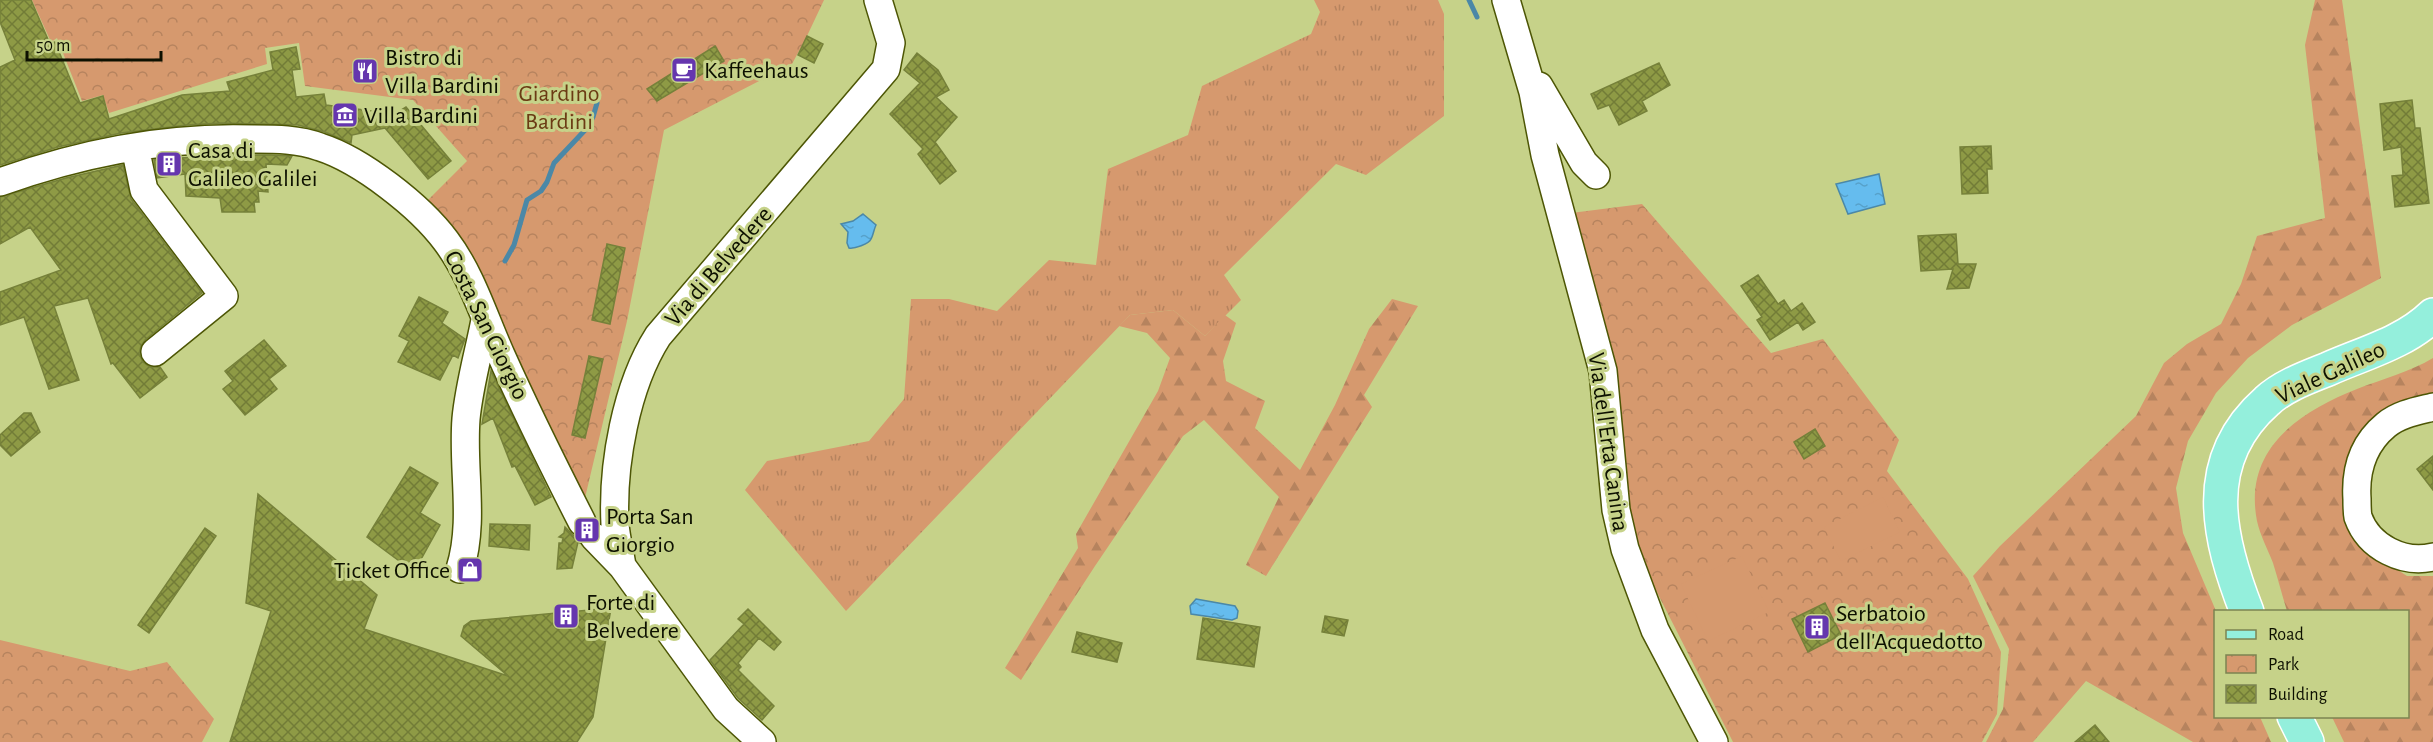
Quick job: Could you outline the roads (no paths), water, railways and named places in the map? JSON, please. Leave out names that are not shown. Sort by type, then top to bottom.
[{"type":"main road","name":"Viale Galileo","points":[[2246,610],[2229,567],[2219,511],[2224,466],[2242,429],[2268,400],[2305,378],[2404,337],[2433,315]]},
{"type":"main road","points":[[2295,718],[2307,742]]},
{"type":"street","name":"Via di Belvedere","points":[[622,566],[615,526],[618,460],[634,391],[651,348],[658,336],[886,69],[891,43],[878,0]]},
{"type":"street","name":"Via dell'Erta Canina","points":[[1506,0],[1533,92],[1545,155],[1603,371],[1616,510],[1625,549],[1655,630],[1714,742]]},
{"type":"street","name":"Via dell'Erta Canina","points":[[1524,59],[1584,163],[1596,175]]},
{"type":"street","name":"Costa San Giorgio","points":[[0,182],[41,167],[100,152],[220,137],[292,140],[341,154],[362,167],[397,194],[445,240],[466,273],[485,320],[550,461],[588,529],[622,566],[726,709],[762,742]]},
{"type":"street","points":[[135,147],[144,190],[227,294],[155,352]]},
{"type":"street","points":[[460,569],[464,557],[468,499],[466,418],[485,320]]},
{"type":"street","points":[[2433,407],[2404,415],[2387,424],[2371,439],[2362,455],[2356,474],[2358,517],[2370,536],[2398,557],[2415,560],[2433,557]]},
{"type":"water","points":[[1879,174],[1885,204],[1848,214],[1836,184]]},
{"type":"water","points":[[863,214],[876,225],[872,238],[864,244],[849,248],[848,232],[841,224],[853,221]]},
{"type":"water","points":[[1196,599],[1235,606],[1238,611],[1237,618],[1232,620],[1191,614],[1190,606]]},
{"type":"waterway","points":[[1469,0],[1477,17]]},
{"type":"waterway","points":[[505,261],[514,245],[527,200],[541,191],[554,163],[588,127],[597,103],[596,93]]},
{"type":"place","name":"Kaffeehaus","points":[[684,70]]},
{"type":"place","name":"Bistro di Villa Bardini","points":[[365,71]]},
{"type":"place","name":"Villa Bardini","points":[[345,115]]},
{"type":"place","name":"Casa di Galileo Galilei","points":[[169,164]]},
{"type":"place","name":"Porta San Giorgio","points":[[587,530]]},
{"type":"place","name":"Ticket Office","points":[[470,570]]},
{"type":"place","name":"Forte di Belvedere","points":[[566,616]]},
{"type":"place","name":"Serbatoio dell'Acquedotto","points":[[1817,627]]},
{"type":"park label","name":"Giardino Bardini","points":[[559,107]]}]
